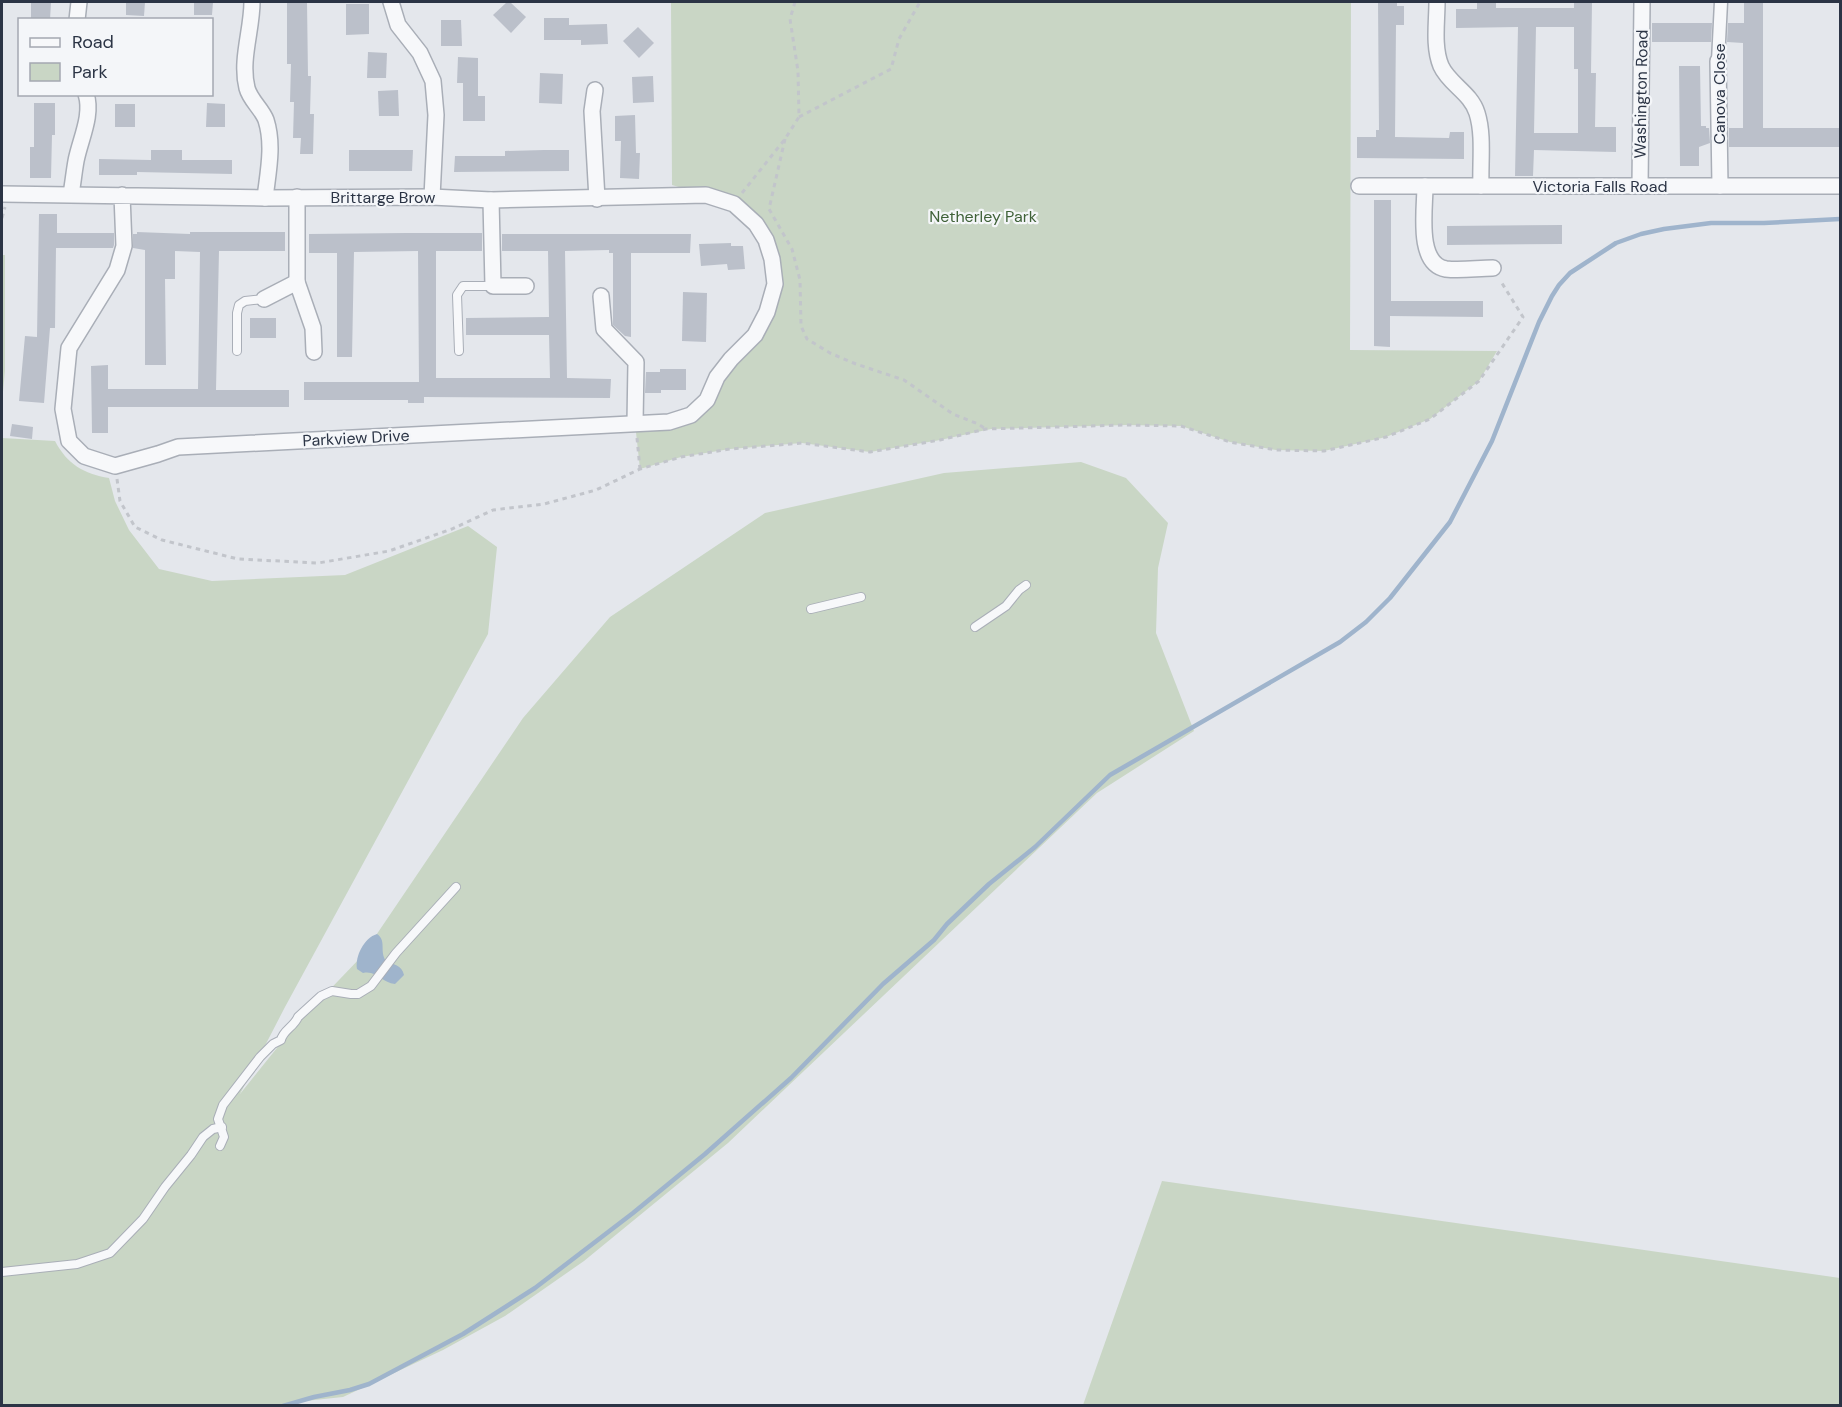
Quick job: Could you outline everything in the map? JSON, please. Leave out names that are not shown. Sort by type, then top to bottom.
[{"type":"street","points":[[77,18],[79,2]]},
{"type":"street","points":[[252,2],[244,65],[247,90],[266,118],[270,144],[265,198]]},
{"type":"street","points":[[391,2],[398,25],[420,53],[433,81],[436,115],[432,197]]},
{"type":"street","points":[[1437,2],[1437,49],[1441,67],[1468,96],[1477,112],[1481,186]]},
{"type":"street","name":"Washington Road","points":[[1640,186],[1642,2]]},
{"type":"street","name":"Canova Close","points":[[1719,186],[1720,2]]},
{"type":"street","points":[[595,90],[592,111],[597,199]]},
{"type":"street","points":[[71,194],[76,160],[86,120],[86,96]]},
{"type":"street","name":"Victoria Falls Road","points":[[1359,186],[1840,186]]},
{"type":"street","points":[[1425,186],[1424,263],[1446,269],[1493,268]]},
{"type":"street","name":"Brittarge Brow","points":[[2,194],[265,198],[432,197],[491,200],[706,195],[734,204],[756,224]]},
{"type":"street","points":[[114,466],[84,456],[69,441],[63,409],[69,348],[117,270],[122,254],[124,246],[122,195]]},
{"type":"street","points":[[297,197],[297,282],[314,328],[314,352]]},
{"type":"street","points":[[491,200],[493,286],[526,286]]},
{"type":"street","name":"Parkview Drive","points":[[114,466],[178,447],[669,422],[692,415],[707,400],[717,377],[731,359],[755,335],[767,312],[775,284],[772,259],[766,240],[756,224]]},
{"type":"street","points":[[264,299],[297,282]]},
{"type":"street","points":[[601,296],[604,329],[636,362],[635,423]]},
{"type":"lane","points":[[459,351],[457,295],[463,286],[493,286]]},
{"type":"lane","points":[[237,351],[239,305],[245,301],[264,299]]},
{"type":"lane","points":[[975,627],[1006,606],[1026,585]]},
{"type":"lane","points":[[811,609],[861,597]]},
{"type":"lane","points":[[220,1146],[224,1137],[219,1123],[219,1114],[226,1100],[256,1065],[260,1057],[273,1044],[281,1040],[285,1032],[321,996],[332,991],[351,994],[370,987],[396,953],[456,887]]},
{"type":"lane","points":[[2,1272],[77,1264],[110,1253],[143,1219],[203,1137],[213,1129],[222,1127]]},
{"type":"path","points":[[795,2],[790,19],[798,71],[799,117]]},
{"type":"path","points":[[734,204],[785,139],[799,117],[891,69],[899,39],[920,2]]},
{"type":"path","points":[[785,139],[769,209],[792,249],[800,280],[801,326],[807,339],[830,353],[856,364],[904,380],[953,414],[986,429]]},
{"type":"path","points":[[114,466],[120,501],[135,527],[162,540],[238,559],[318,563],[389,551],[452,529],[493,510],[544,504],[596,490],[640,469],[681,457],[730,448],[802,443],[870,452],[940,440],[986,429],[1126,425],[1181,426],[1230,442],[1276,450],[1324,451],[1386,436],[1430,419],[1479,381],[1523,317],[1493,268]]},
{"type":"path","points":[[635,423],[640,469]]},
{"type":"green space","name":"Netherley Park","points":[[671,2],[1351,2],[1350,350],[1497,351],[1479,381],[1430,419],[1386,437],[1324,451],[1276,450],[1230,442],[1181,426],[1126,425],[991,429],[870,452],[802,443],[730,449],[681,457],[640,469],[635,423],[691,415],[755,335],[775,284],[756,224],[706,195],[672,185]]},
{"type":"green space","points":[[2,255],[5,255],[5,371],[2,402]]},
{"type":"green space","points":[[2,438],[55,441],[65,456],[77,467],[109,478],[115,501],[129,530],[159,569],[212,581],[345,575],[468,526],[497,547],[488,634],[240,1094],[293,1028],[362,956],[523,718],[610,617],[765,513],[944,473],[1081,462],[1126,478],[1168,523],[1158,568],[1156,633],[1194,731],[1097,793],[728,1143],[584,1261],[505,1316],[443,1350],[343,1397],[295,1402],[281,1406],[2,1405]]},
{"type":"green space","points":[[1162,1181],[1840,1278],[1840,1405],[1083,1405]]},
{"type":"water","points":[[377,934],[382,940],[386,961],[403,972],[404,975],[395,984],[357,969],[357,959],[361,948],[368,939]]},
{"type":"building","points":[[31,2],[51,2],[50,18],[31,18]]},
{"type":"building","points":[[126,2],[145,2],[144,16],[126,15]]},
{"type":"building","points":[[194,2],[213,2],[212,15],[194,15]]},
{"type":"building","points":[[287,2],[307,2],[308,76],[311,76],[310,114],[314,114],[313,154],[300,154],[301,138],[293,138],[294,102],[290,102],[291,64],[287,64]]},
{"type":"building","points":[[507,2],[510,2],[526,17],[511,33],[493,15]]},
{"type":"building","points":[[1378,2],[1397,2],[1397,6],[1404,6],[1404,25],[1396,25],[1395,137],[1449,138],[1450,132],[1464,132],[1464,159],[1357,158],[1357,137],[1376,137],[1376,130],[1379,130]]},
{"type":"building","points":[[1477,2],[1496,2],[1496,8],[1574,8],[1574,2],[1592,2],[1591,73],[1596,73],[1595,127],[1616,127],[1616,152],[1534,150],[1533,176],[1515,176],[1518,27],[1456,28],[1456,9],[1477,9]],"holes":[[[1536,27],[1574,27],[1574,69],[1578,69],[1578,133],[1534,133]]]},
{"type":"building","points":[[1744,3],[1763,3],[1763,128],[1840,128],[1840,147],[1729,147],[1729,128],[1743,128],[1743,43],[1727,42],[1728,23],[1744,23]]},
{"type":"building","points":[[346,4],[369,4],[369,34],[346,35]]},
{"type":"building","points":[[544,18],[569,18],[569,25],[607,24],[608,44],[581,45],[581,40],[544,40]]},
{"type":"building","points":[[441,20],[461,20],[462,46],[441,46]]},
{"type":"building","points":[[1652,23],[1712,23],[1711,42],[1652,42]]},
{"type":"building","points":[[638,27],[654,43],[639,58],[623,41]]},
{"type":"building","points":[[368,52],[387,53],[386,78],[367,78]]},
{"type":"building","points":[[458,57],[478,58],[478,96],[485,96],[485,121],[463,121],[463,83],[457,83]]},
{"type":"building","points":[[1679,66],[1700,66],[1701,126],[1709,128],[1710,143],[1699,147],[1699,166],[1680,166]]},
{"type":"building","points":[[540,73],[563,74],[562,104],[539,103]]},
{"type":"building","points":[[653,76],[654,102],[633,103],[632,77]]},
{"type":"building","points":[[398,90],[399,116],[379,116],[378,91]]},
{"type":"building","points":[[34,103],[55,103],[51,178],[30,178],[30,147],[34,147]]},
{"type":"building","points":[[207,103],[225,104],[225,127],[206,127]]},
{"type":"building","points":[[115,104],[135,104],[135,127],[115,127]]},
{"type":"building","points":[[635,115],[636,153],[640,153],[639,179],[620,178],[621,141],[615,141],[615,116]]},
{"type":"building","points":[[151,150],[182,150],[182,160],[232,160],[232,174],[137,172],[137,175],[99,175],[99,159],[151,160]]},
{"type":"building","points":[[349,150],[413,150],[412,171],[349,171]]},
{"type":"building","points":[[569,150],[569,171],[454,172],[455,156],[505,156],[505,151]]},
{"type":"building","points":[[1374,200],[1391,200],[1391,301],[1483,301],[1483,317],[1390,316],[1390,347],[1374,346]]},
{"type":"building","points":[[39,214],[57,214],[57,233],[114,233],[113,248],[56,248],[55,328],[50,328],[44,403],[19,401],[25,336],[37,337]]},
{"type":"building","points":[[1562,225],[1562,244],[1447,245],[1447,226]]},
{"type":"building","points":[[137,232],[190,234],[190,232],[285,232],[285,251],[219,251],[216,390],[289,390],[289,407],[108,407],[108,433],[92,433],[91,366],[108,365],[108,389],[198,389],[200,252],[175,251],[175,279],[165,279],[166,365],[145,365],[145,250],[133,248],[133,234]]},
{"type":"building","points":[[482,233],[482,251],[436,251],[436,378],[550,378],[549,335],[466,335],[466,318],[549,317],[548,251],[502,251],[502,234],[691,234],[690,253],[631,253],[631,337],[625,336],[613,325],[613,253],[609,253],[609,250],[565,251],[567,378],[611,379],[610,398],[424,397],[424,403],[408,403],[408,400],[304,400],[304,382],[419,382],[418,251],[354,252],[352,357],[337,357],[337,253],[309,253],[309,234]]},
{"type":"building","points":[[731,243],[731,246],[743,246],[745,269],[728,270],[727,264],[701,266],[699,244]]},
{"type":"building","points":[[683,292],[707,293],[706,342],[682,341]]},
{"type":"building","points":[[250,318],[276,318],[276,338],[250,338]]},
{"type":"building","points":[[660,369],[686,369],[686,390],[661,390],[661,393],[645,393],[646,372],[660,372]]},
{"type":"building","points":[[12,424],[33,427],[32,439],[10,436]]},
{"type":"waterway","points":[[283,1406],[369,1384],[463,1334],[535,1288],[705,1154],[791,1078],[883,984],[934,940],[947,924],[989,884],[1035,847],[1110,775],[1340,642],[1366,622],[1390,598],[1450,522],[1492,441],[1539,322],[1552,296],[1570,273],[1616,243],[1664,229],[1711,223],[1840,219]]}]
